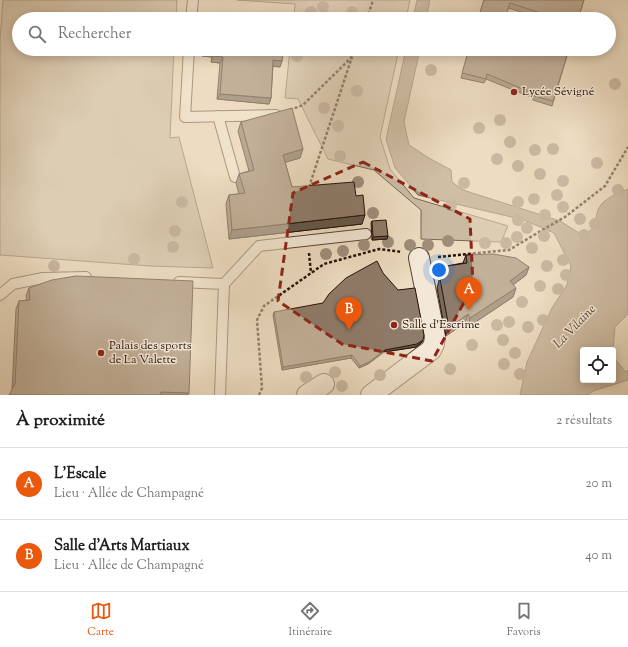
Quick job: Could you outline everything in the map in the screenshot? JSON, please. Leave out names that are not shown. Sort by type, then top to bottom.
[{"type":"street","points":[[371,395],[431,350],[434,344],[435,337],[419,258]]},
{"type":"street","points":[[307,395],[324,384]]},
{"type":"lane","points":[[192,12],[193,0]]},
{"type":"lane","points":[[189,56],[185,117],[276,115]]},
{"type":"lane","points":[[218,116],[235,177]]},
{"type":"lane","points":[[220,395],[224,284],[259,246],[366,234]]},
{"type":"lane","points":[[0,295],[13,284],[43,278],[97,278]]},
{"type":"lane","points":[[169,281],[224,284]]},
{"type":"path","points":[[369,12],[373,0]]},
{"type":"path","points":[[276,115],[303,105],[352,57]]},
{"type":"path","points":[[306,194],[352,57]]},
{"type":"path","points":[[259,395],[262,388],[257,320],[259,312],[264,306],[324,264],[379,249],[398,251],[419,258],[509,250],[565,216],[605,186],[628,147]]},
{"type":"highlighted area","points":[[363,162],[470,219],[473,286],[432,361],[342,344],[278,301],[293,193]]},
{"type":"shaded area","points":[[3,0],[177,0],[176,12],[12,12],[12,56],[174,56],[170,138],[179,137],[213,268],[150,266],[0,255],[0,41]]},
{"type":"shaded area","points":[[237,0],[410,0],[407,12],[294,12],[295,4]]},
{"type":"shaded area","points":[[289,56],[397,56],[380,137],[390,169],[414,198],[508,226],[501,242],[421,239],[421,210],[374,170],[328,159],[298,99],[285,98]]},
{"type":"water","points":[[417,0],[430,0],[427,12],[414,12]]},
{"type":"water","name":"La Vilaine","points":[[404,56],[418,56],[404,122],[409,145],[451,170],[452,182],[463,190],[560,221],[584,236],[594,227],[600,206],[611,197],[628,189],[628,314],[615,327],[613,347],[580,347],[580,383],[616,383],[616,360],[626,372],[628,370],[628,380],[593,391],[588,395],[520,395],[527,362],[552,308],[567,285],[571,266],[554,233],[524,220],[418,195],[395,168],[386,139]]},
{"type":"building","points":[[484,0],[584,0],[580,12],[538,12],[510,3],[507,12],[480,12]]},
{"type":"building","points":[[213,56],[282,56],[282,61],[273,60],[271,98],[220,94],[223,57]]},
{"type":"building","name":"Lycée Sévigné","points":[[467,56],[567,56],[553,101],[534,96],[535,94],[487,74],[486,79],[462,73]]},
{"type":"building","points":[[292,108],[303,149],[283,155],[292,187],[354,182],[356,196],[363,195],[365,215],[232,230],[229,195],[245,193],[239,174],[254,170],[241,122]]},
{"type":"building","points":[[386,220],[388,236],[373,237],[372,221]]},
{"type":"building","points":[[493,254],[516,258],[529,267],[510,281],[516,288],[470,318],[468,314],[449,328],[440,279],[443,279],[441,267],[467,263],[466,255]]},
{"type":"building","points":[[377,261],[383,273],[398,290],[415,288],[424,335],[423,340],[417,344],[385,350],[369,362],[360,366],[352,355],[283,367],[274,312],[323,303],[329,294],[346,278]]},
{"type":"building","name":"Palais des sports de La Valette","points":[[76,276],[193,281],[189,393],[161,392],[160,395],[9,395],[15,384],[19,301],[30,300],[29,288],[52,280]]},
{"type":"place","name":"Lycée Sévigné","points":[[514,92]]},
{"type":"place","name":"L’Escale","points":[[469,310]]},
{"type":"place","name":"Salle d'Escrime","points":[[394,325]]},
{"type":"place","name":"Salle d'Arts Martiaux","points":[[349,330]]},
{"type":"place","name":"Palais des sports de La Valette","points":[[101,353]]}]
